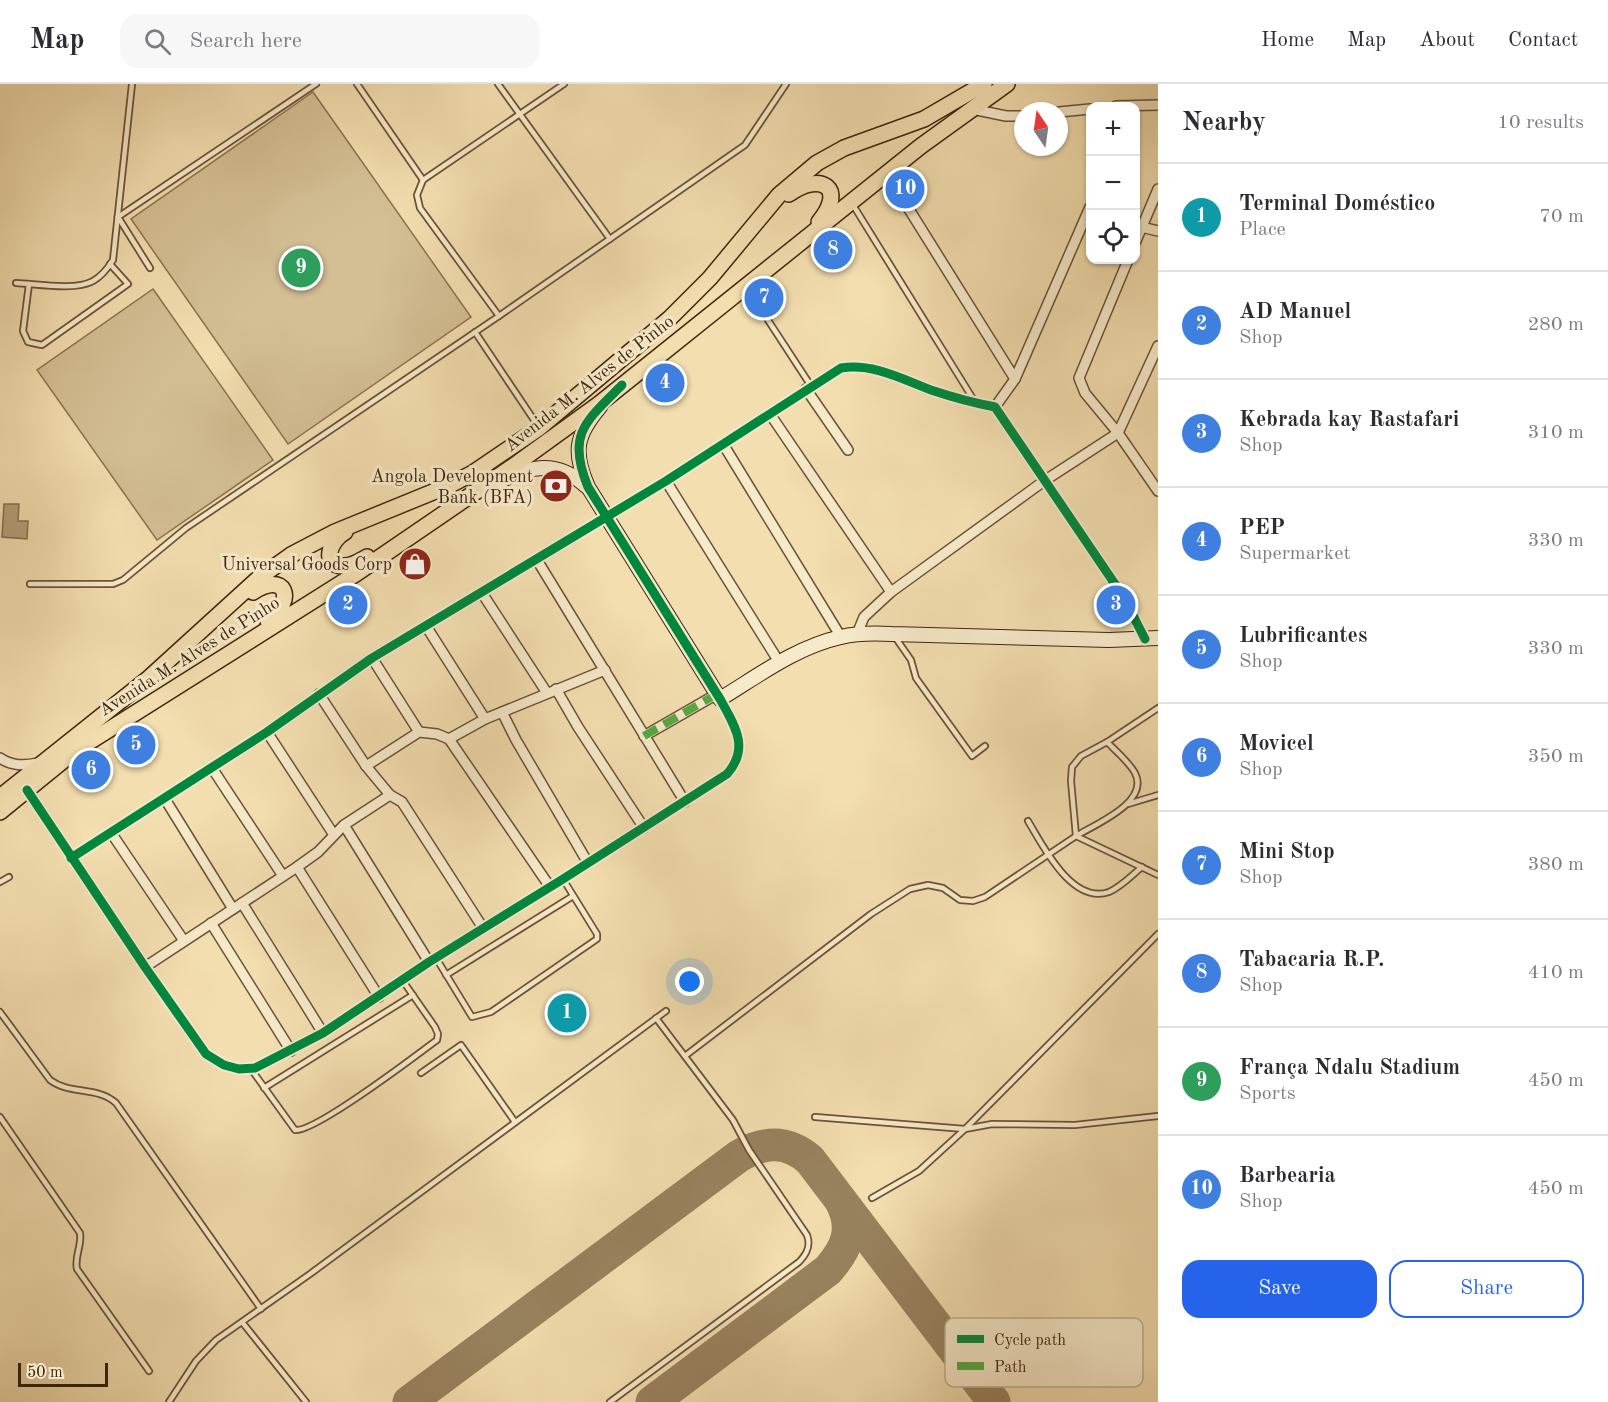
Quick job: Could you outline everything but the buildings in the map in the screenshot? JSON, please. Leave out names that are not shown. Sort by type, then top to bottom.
[{"type":"main road","name":"Avenida M. Alves de Pinho","points":[[0,797],[149,678],[260,577],[291,555],[335,532],[410,502],[473,473],[539,428],[669,319],[710,278],[779,195],[817,163],[844,148],[924,119],[984,84]]},
{"type":"main road","name":"Avenida M. Alves de Pinho","points":[[0,812],[75,751],[354,575],[541,447],[887,174],[1007,84]]},
{"type":"main road","points":[[760,219],[788,195],[803,186],[818,183],[826,186],[831,199],[828,210],[789,251]]},
{"type":"main road","points":[[410,502],[340,534],[329,549],[332,561],[338,565],[353,565],[426,525]]},
{"type":"main road","points":[[194,638],[260,587],[269,584],[277,585],[283,590],[285,603],[275,616],[209,666]]},
{"type":"street","points":[[1140,106],[1158,105]]},
{"type":"street","points":[[972,109],[1014,116]]},
{"type":"street","points":[[1068,111],[1086,109]]},
{"type":"street","points":[[887,174],[1016,379]]},
{"type":"street","points":[[1140,222],[1158,189]]},
{"type":"street","points":[[995,407],[1016,379],[1089,210]]},
{"type":"street","points":[[1140,226],[1158,231]]},
{"type":"street","points":[[1126,264],[1079,378],[1085,393],[1118,433],[1158,490]]},
{"type":"street","points":[[857,634],[864,617],[891,592],[1044,481],[1118,433],[1158,346]]},
{"type":"street","points":[[71,858],[112,834],[267,732],[372,658],[666,481],[841,368],[853,366],[870,368],[976,403],[995,407],[1151,638]]},
{"type":"street","points":[[27,790],[206,1054],[224,1065],[251,1069],[323,1033],[432,960],[727,774],[737,759],[739,740],[735,727],[719,697],[588,488],[579,467],[577,453],[584,428],[592,416],[622,385]]},
{"type":"street","points":[[808,388],[848,450]]},
{"type":"street","points":[[770,414],[891,592]]},
{"type":"street","points":[[723,444],[841,637]]},
{"type":"street","points":[[470,495],[516,474],[546,467],[576,476],[588,488]]},
{"type":"street","points":[[666,481],[779,662]]},
{"type":"street","points":[[537,560],[684,802]]},
{"type":"street","points":[[482,593],[578,727],[644,828]]},
{"type":"street","points":[[426,626],[485,719]]},
{"type":"street","points":[[644,736],[802,650],[841,637],[892,633],[1109,640],[1151,638]]},
{"type":"street","points":[[372,658],[419,732]]},
{"type":"street","points":[[449,739],[485,719],[605,670]]},
{"type":"street","points":[[319,694],[366,766],[390,795],[402,802],[483,928]]},
{"type":"street","points":[[502,712],[588,863]]},
{"type":"street","points":[[267,732],[334,835]]},
{"type":"street","points":[[366,766],[419,732],[437,734],[449,739],[550,887]]},
{"type":"street","points":[[0,758],[9,765],[28,765],[46,761]]},
{"type":"street","points":[[212,768],[283,876]]},
{"type":"street","points":[[145,967],[297,867],[318,852],[344,825],[390,795]]},
{"type":"street","points":[[165,799],[323,1033]]},
{"type":"street","points":[[344,825],[432,960]]},
{"type":"street","points":[[112,834],[184,941]]},
{"type":"street","points":[[297,867],[378,997]]},
{"type":"street","points":[[211,923],[291,1051]]},
{"type":"lane","points":[[16,283],[80,285],[94,281],[113,260],[132,84]]},
{"type":"lane","points":[[117,217],[316,84]]},
{"type":"lane","points":[[357,84],[423,180]]},
{"type":"lane","points":[[498,84],[610,239]]},
{"type":"lane","points":[[499,316],[420,208],[417,195],[423,180],[564,84]]},
{"type":"lane","points":[[30,584],[113,584],[123,580],[186,528],[499,316],[745,145],[786,84]]},
{"type":"lane","points":[[851,203],[976,403]]},
{"type":"lane","points":[[117,217],[150,268]]},
{"type":"lane","points":[[29,284],[23,331],[28,342],[42,345],[128,284],[110,264]]},
{"type":"lane","points":[[746,286],[808,388]]},
{"type":"lane","points":[[475,332],[539,428]]},
{"type":"lane","points":[[892,633],[911,660],[916,678],[972,756],[985,746]]},
{"type":"lane","points":[[1076,836],[1071,781],[1072,767],[1081,756],[1107,742],[1158,708]]},
{"type":"lane","points":[[1107,742],[1134,771],[1138,782],[1137,792],[1128,804]]},
{"type":"lane","points":[[685,1056],[871,914],[910,889],[928,885],[943,888],[960,900],[973,901],[985,897],[1128,804],[1158,795]]},
{"type":"lane","points":[[1028,821],[1048,854],[1067,879],[1079,889],[1096,895],[1110,891],[1142,867]]},
{"type":"lane","points":[[1076,836],[1158,875]]},
{"type":"lane","points":[[0,882],[9,877]]},
{"type":"lane","points":[[432,960],[446,975],[472,1017],[492,1012],[597,939],[597,934],[563,879]]},
{"type":"lane","points":[[446,975],[573,896]]},
{"type":"lane","points":[[872,1198],[919,1171],[965,1129],[1158,934]]},
{"type":"lane","points":[[251,1069],[295,1130],[303,1130],[322,1119],[437,1040],[438,1034],[435,1027],[403,980]]},
{"type":"lane","points":[[264,1088],[413,995]]},
{"type":"lane","points":[[169,1402],[196,1360],[216,1340],[666,1011]]},
{"type":"lane","points":[[0,1012],[50,1080],[57,1085],[102,1093],[116,1103],[261,1309]]},
{"type":"lane","points":[[610,1402],[799,1262],[806,1255],[809,1241],[732,1120],[656,1018]]},
{"type":"lane","points":[[421,1073],[461,1045],[515,1122]]},
{"type":"lane","points":[[815,1117],[965,1129],[992,1124],[1075,1125],[1158,1116]]},
{"type":"lane","points":[[0,1117],[80,1233],[81,1241],[75,1262],[77,1269],[149,1371]]},
{"type":"lane","points":[[242,1322],[306,1402]]},
{"type":"shaded area","points":[[313,92],[471,317],[288,444],[131,219]]},
{"type":"shaded area","points":[[153,289],[273,460],[157,540],[37,370]]},
{"type":"shaded area","points":[[4,504],[19,504],[18,521],[28,521],[27,539],[2,537]]},
{"type":"taxiway","points":[[409,1402],[739,1156],[767,1145],[793,1149],[810,1160],[945,1338]]},
{"type":"taxiway","points":[[652,1402],[828,1270],[840,1254],[847,1238],[848,1222],[842,1203]]},
{"type":"taxiway","points":[[983,1387],[994,1402]]},
{"type":"marked path","points":[[644,736],[717,694]]},
{"type":"cycle path","points":[[71,858],[267,732],[372,658],[666,481],[841,368],[876,370],[939,393],[995,407],[1123,596],[1145,639]]},
{"type":"cycle path","points":[[27,790],[206,1054],[224,1065],[239,1069],[255,1068],[323,1033],[429,962],[727,774],[738,755],[739,746],[731,718],[588,487],[582,469],[579,454],[583,430],[598,409],[622,385]]},
{"type":"place","name":"Barbearia","points":[[905,189]]},
{"type":"place","name":"Tabacaria R.P.","points":[[833,250]]},
{"type":"place","name":"França Ndalu Stadium","points":[[301,268]]},
{"type":"place","name":"Mini Stop","points":[[764,298]]},
{"type":"place","name":"PEP","points":[[665,383]]},
{"type":"place","name":"Angola Development Bank (BFA)","points":[[556,486]]},
{"type":"place","name":"Universal Goods Corp","points":[[415,564]]},
{"type":"place","name":"AD Manuel","points":[[348,605]]},
{"type":"place","name":"Kebrada kay Rastafari","points":[[1116,605]]},
{"type":"place","name":"Lubrificantes","points":[[136,745]]},
{"type":"place","name":"Movicel","points":[[91,770]]},
{"type":"place","name":"Terminal Doméstico","points":[[567,1013]]}]
